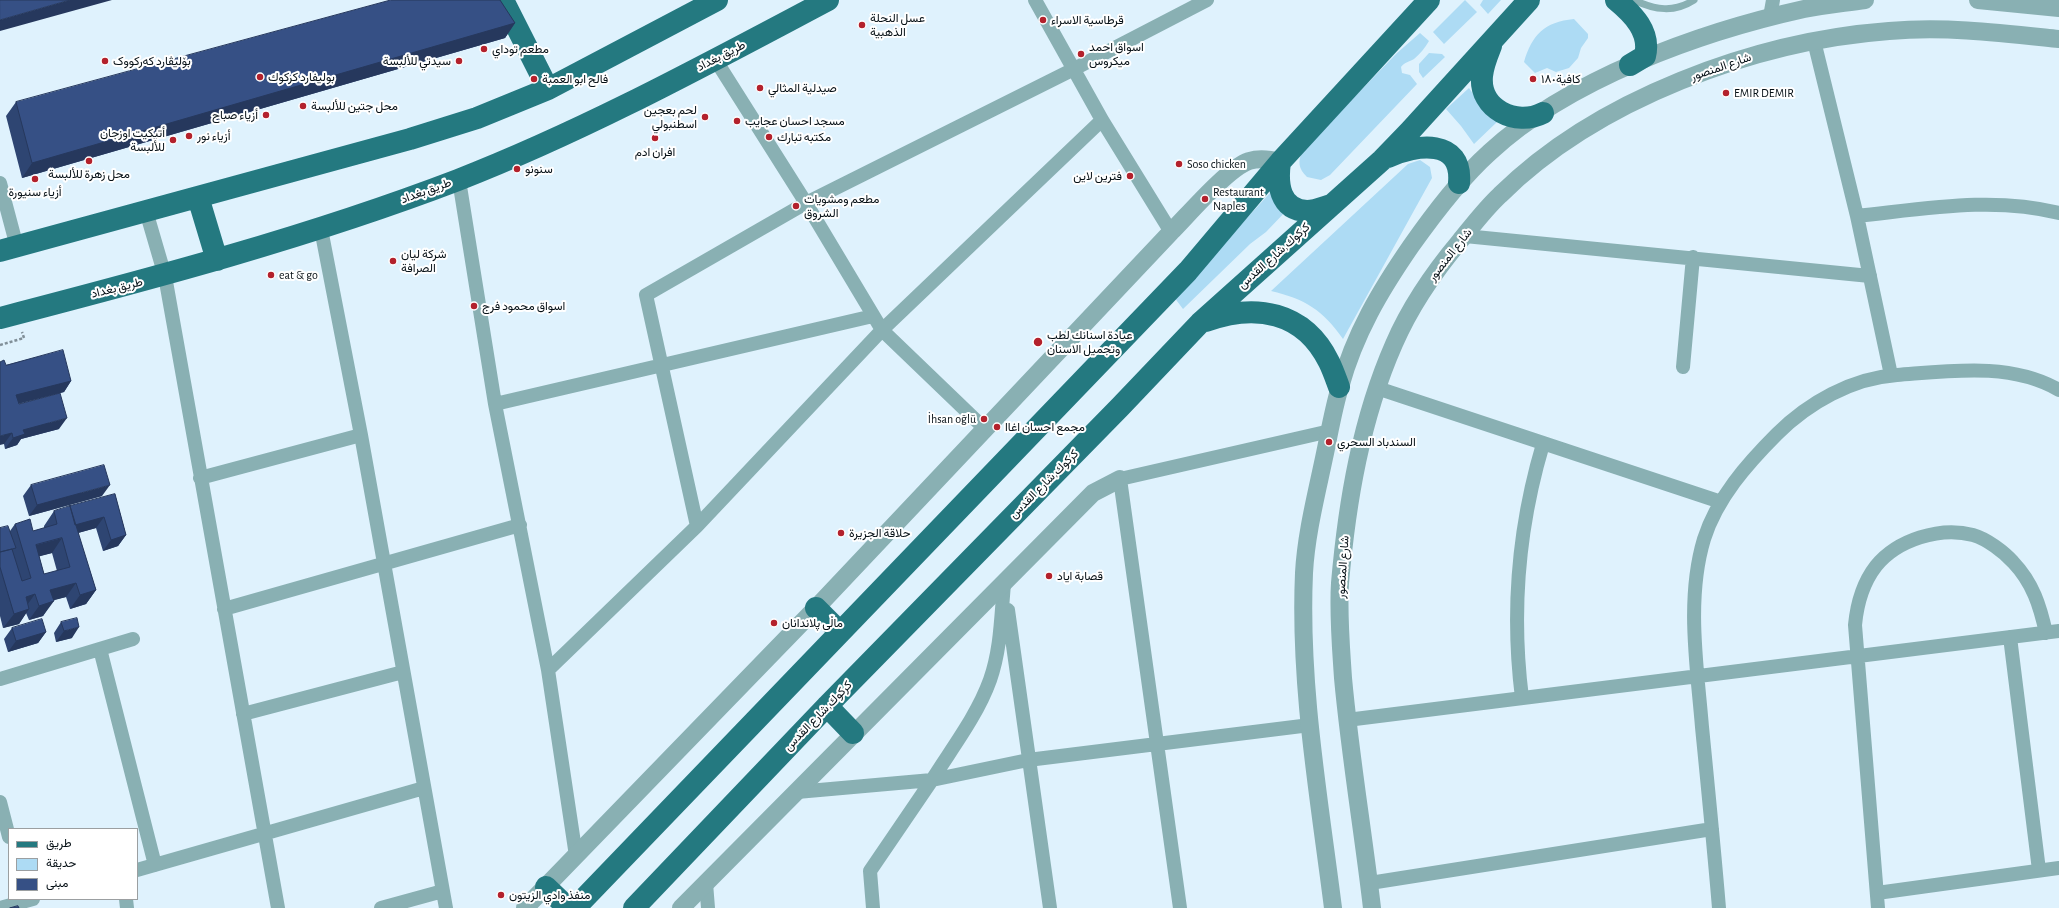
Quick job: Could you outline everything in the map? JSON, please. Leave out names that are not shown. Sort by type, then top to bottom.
[{"type":"main road","points":[[503,0],[548,89]]},
{"type":"main road","points":[[8,249],[410,139],[478,118],[548,89],[718,0]]},
{"type":"main road","name":"طريق بغداد","points":[[0,318],[165,276],[321,229],[459,180],[589,124],[828,0]]},
{"type":"main road","points":[[1398,32],[1406,0]]},
{"type":"main road","points":[[575,908],[1188,271],[1280,162],[1429,0]]},
{"type":"main road","points":[[1621,0],[1637,22],[1646,38],[1647,46],[1645,56],[1630,65]]},
{"type":"main road","name":"كركوك,شارع القدس","points":[[634,908],[827,706],[1115,413],[1200,323],[1382,160],[1529,1]]},
{"type":"main road","points":[[1495,38],[1484,63],[1482,77],[1483,89],[1490,101],[1498,111],[1509,117],[1535,117],[1543,113]]},
{"type":"main road","points":[[1382,160],[1412,148],[1423,146],[1441,149],[1452,158],[1458,166],[1460,175],[1459,183]]},
{"type":"main road","points":[[1280,162],[1278,177],[1280,190],[1285,202],[1294,207],[1307,210],[1332,205]]},
{"type":"main road","points":[[198,197],[217,260]]},
{"type":"main road","points":[[1200,323],[1225,314],[1241,312],[1260,312],[1277,315],[1293,321],[1306,332],[1329,361],[1339,387]]},
{"type":"main road","points":[[816,608],[840,632]]},
{"type":"main road","points":[[827,706],[853,733]]},
{"type":"main road","points":[[546,887],[568,908]]},
{"type":"street","points":[[1035,0],[1102,120],[1171,232]]},
{"type":"street","points":[[697,526],[646,295],[806,203],[1074,69],[1207,0]]},
{"type":"street","points":[[1333,908],[1310,724],[1304,650],[1304,569],[1339,387],[1355,343],[1384,285],[1427,223],[1459,183],[1492,150],[1564,99],[1630,65],[1741,24],[1771,9],[1807,8],[1865,0]]},
{"type":"street","points":[[1978,0],[2059,8]]},
{"type":"street","name":"شارع المنصور","points":[[1372,908],[1370,883],[1347,720],[1340,643],[1340,586],[1354,476],[1364,430],[1377,388],[1394,343],[1414,305],[1439,266],[1501,194],[1543,159],[1584,129],[1623,107],[1676,83],[1745,58],[1814,41],[1891,30],[1967,29],[2059,39]]},
{"type":"street","points":[[1814,41],[1857,216],[1891,375]]},
{"type":"street","points":[[715,59],[806,203],[882,330],[984,428]]},
{"type":"street","points":[[548,670],[697,526],[882,330],[1102,120]]},
{"type":"street","points":[[525,908],[816,608],[984,428],[1171,232],[1239,166],[1259,159],[1280,162]]},
{"type":"street","points":[[459,180],[495,404],[548,670],[576,856]]},
{"type":"street","points":[[0,183],[8,249]]},
{"type":"street","points":[[1857,216],[1958,206],[2002,204],[2059,213]]},
{"type":"street","points":[[146,211],[165,276],[278,908]]},
{"type":"street","points":[[321,229],[361,435],[446,908]]},
{"type":"street","points":[[1464,236],[1870,276]]},
{"type":"street","points":[[1683,367],[1692,258]]},
{"type":"street","points":[[495,404],[873,316]]},
{"type":"street","points":[[1719,908],[1698,676],[1695,586],[1705,538],[1721,502],[1763,448],[1797,416],[1839,392],[1859,383],[1891,375],[1950,371],[1988,371],[2020,374],[2047,383],[2059,390]]},
{"type":"street","points":[[1377,388],[1721,502]]},
{"type":"street","points":[[681,908],[797,792],[853,733],[1004,584],[1093,493],[1120,479],[1330,431]]},
{"type":"street","points":[[200,478],[361,435]]},
{"type":"street","points":[[1522,698],[1516,634],[1518,570],[1526,506],[1543,444]]},
{"type":"street","points":[[1120,479],[1180,908]]},
{"type":"street","points":[[224,609],[520,524]]},
{"type":"street","points":[[1347,720],[1522,698],[1698,676],[1858,656],[2010,637],[2053,632],[2028,581],[2013,562],[1998,549],[1973,536],[1944,534],[1928,535],[1912,540],[1892,552],[1876,566],[1865,584],[1856,605],[1855,626],[1858,656],[1878,908]]},
{"type":"street","points":[[1004,584],[1050,908]]},
{"type":"street","points":[[873,908],[870,871],[932,780],[975,711],[990,680],[999,646],[1004,584]]},
{"type":"street","points":[[2010,637],[2039,870]]},
{"type":"street","points":[[0,679],[133,639]]},
{"type":"street","points":[[100,648],[155,865]]},
{"type":"street","points":[[243,714],[403,672]]},
{"type":"street","points":[[797,792],[932,780],[1028,760],[1310,724]]},
{"type":"street","points":[[138,870],[264,835],[424,788]]},
{"type":"street","points":[[0,802],[8,833]]},
{"type":"street","points":[[1370,883],[1712,829]]},
{"type":"street","points":[[1877,893],[2059,868]]},
{"type":"street","points":[[706,883],[708,908]]},
{"type":"street","points":[[382,908],[443,891]]},
{"type":"street","points":[[0,908],[28,902]]},
{"type":"lane","points":[[1621,0],[1658,9],[1670,10],[1683,7],[1694,0]]},
{"type":"path","points":[[0,345],[24,338]]},
{"type":"green space","points":[[1465,0],[1477,12],[1444,44],[1433,32]]},
{"type":"green space","points":[[1483,0],[1501,0],[1488,14],[1480,5]]},
{"type":"green space","points":[[1574,19],[1588,34],[1588,38],[1581,48],[1578,58],[1569,68],[1556,72],[1547,68],[1535,73],[1524,62],[1535,37],[1547,27],[1555,23]]},
{"type":"green space","points":[[1420,33],[1429,41],[1414,59],[1401,67],[1402,73],[1410,75],[1417,84],[1330,175],[1321,180],[1307,177],[1300,168],[1302,151],[1397,53]]},
{"type":"green space","points":[[1429,53],[1442,54],[1445,57],[1423,78],[1419,72],[1419,64]]},
{"type":"green space","points":[[1469,88],[1482,107],[1497,122],[1474,144],[1446,109]]},
{"type":"green space","points":[[1420,160],[1430,167],[1432,178],[1343,339],[1328,320],[1312,307],[1294,298],[1271,291],[1408,164]]},
{"type":"green space","points":[[1270,193],[1288,209],[1266,232],[1250,244],[1183,309],[1174,297]]},
{"type":"building","points":[[0,0],[70,0],[0,20]]},
{"type":"building","name":"بوليفارد كركوك","points":[[391,0],[500,0],[515,23],[32,163],[16,102]]},
{"type":"building","points":[[63,350],[71,381],[16,395],[19,404],[60,393],[67,418],[23,430],[25,434],[13,438],[12,433],[0,436],[0,362],[4,360],[6,365]]},
{"type":"building","points":[[104,465],[110,485],[37,505],[31,485]]},
{"type":"building","points":[[115,494],[126,535],[111,540],[104,517],[75,525],[69,506]]},
{"type":"building","points":[[70,506],[96,590],[80,595],[76,583],[50,590],[54,601],[39,606],[35,594],[26,597],[29,609],[14,614],[0,567],[0,552],[12,549],[22,581],[31,578],[15,524],[30,519],[33,531],[57,524],[54,511]],"holes":[[[62,538],[70,567],[44,574],[36,545]]]},
{"type":"building","points":[[8,526],[16,548],[0,552],[0,528]]},
{"type":"building","points":[[77,618],[79,627],[64,631],[61,622]]},
{"type":"building","points":[[42,619],[46,632],[16,641],[12,628]]},
{"type":"place","name":"قرطاسية الاسراء","points":[[1043,20]]},
{"type":"place","name":"عسل النحلة الذهبية","points":[[862,25]]},
{"type":"place","name":"مطعم توداي","points":[[484,49]]},
{"type":"place","name":"اسواق احمد ميكروس","points":[[1081,54]]},
{"type":"place","name":"بۆلیڤارد کەرکووک","points":[[105,61]]},
{"type":"place","name":"سيدتي للألبسة","points":[[459,61]]},
{"type":"place","name":"بوليفارد كركوك","points":[[260,77]]},
{"type":"place","name":"فالح ابو العمبة","points":[[534,79]]},
{"type":"place","name":"كافية١٨٠","points":[[1533,79]]},
{"type":"place","name":"صيدلية المثالي","points":[[760,88]]},
{"type":"place","name":"EMIR DEMIR","points":[[1726,93]]},
{"type":"place","name":"محل جتين للألبسة","points":[[303,106]]},
{"type":"place","name":"أزياء صباح","points":[[266,115]]},
{"type":"place","name":"لحم بعجين اسطنبولي","points":[[705,117]]},
{"type":"place","name":"مسجد احسان عجايب","points":[[737,121]]},
{"type":"place","name":"أزياء نور","points":[[189,136]]},
{"type":"place","name":"مكتبه تبارك","points":[[769,137]]},
{"type":"place","name":"افران ادم","points":[[655,138]]},
{"type":"place","name":"أتيكيت اوزجان للألبسة","points":[[173,140]]},
{"type":"place","name":"محل زهرة للألبسة","points":[[89,161]]},
{"type":"place","name":"Soso chicken","points":[[1179,164]]},
{"type":"place","name":"سنونو","points":[[517,169]]},
{"type":"place","name":"فترين لاين","points":[[1130,176]]},
{"type":"place","name":"أزياء سنيورة","points":[[35,179]]},
{"type":"place","name":"Restaurant Naples","points":[[1205,199]]},
{"type":"place","name":"مطعم ومشويات الشروق","points":[[796,206]]},
{"type":"place","name":"شركة ليان الصرافة","points":[[393,261]]},
{"type":"place","name":"eat & go","points":[[271,275]]},
{"type":"place","name":"اسواق محمود فرج","points":[[474,306]]},
{"type":"place","name":"عيادة اسنانك لطب وتجميل الاسنان","points":[[1038,342]]},
{"type":"place","name":"İhsan oğlü","points":[[984,419]]},
{"type":"place","name":"مجمع احسان اغاا","points":[[997,427]]},
{"type":"place","name":"السندباد السحري","points":[[1329,442]]},
{"type":"place","name":"حلاقة الجزيرة","points":[[841,533]]},
{"type":"place","name":"قصابة اياد","points":[[1049,576]]},
{"type":"place","name":"ماڵی پلاندانان","points":[[774,623]]},
{"type":"place","name":"منفذ وادي الزيتون","points":[[501,895]]}]
